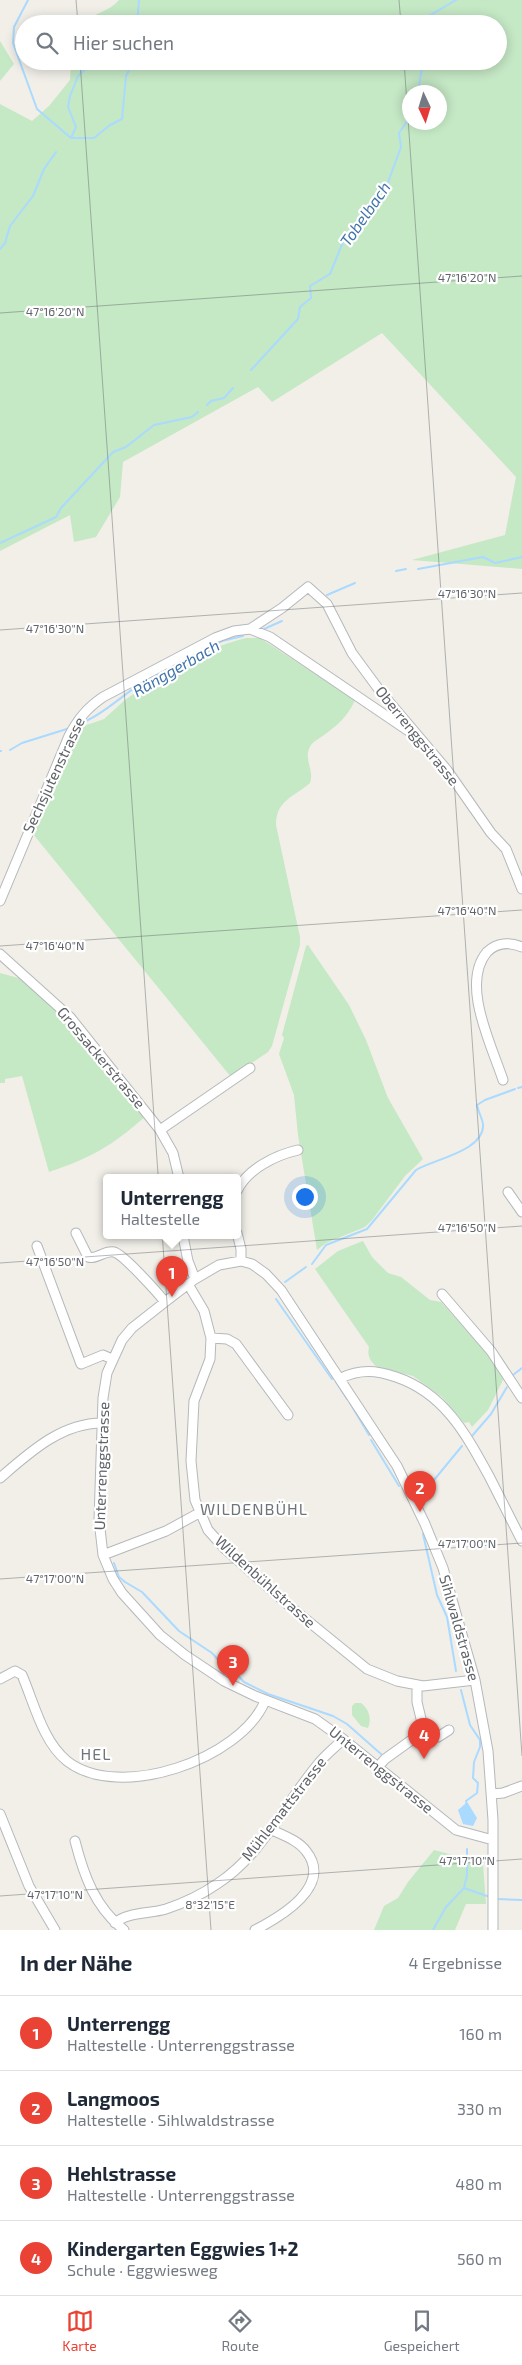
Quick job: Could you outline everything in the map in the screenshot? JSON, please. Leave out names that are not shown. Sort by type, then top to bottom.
[{"type":"street","name":"Sechsjutenstrasse","points":[[0,901],[70,736],[78,719],[88,707],[103,697],[215,638],[234,631],[250,629],[282,608],[308,587]]},
{"type":"street","name":"Oberrenggstrasse","points":[[308,587],[327,604],[352,653],[419,738],[447,770],[491,833],[506,849],[522,889]]},
{"type":"street","points":[[250,629],[270,637],[419,738]]},
{"type":"street","points":[[503,1080],[476,998],[477,975],[484,956],[490,949],[505,943],[522,948]]},
{"type":"street","name":"Grossackerstrasse","points":[[0,954],[70,1017],[160,1130],[173,1153],[178,1174]]},
{"type":"street","points":[[160,1130],[250,1068]]},
{"type":"street","points":[[241,1185],[247,1177],[269,1161],[284,1153],[298,1150]]},
{"type":"street","points":[[508,1192],[522,1212]]},
{"type":"street","points":[[76,1232],[88,1256],[95,1257],[107,1251],[123,1255],[165,1302]]},
{"type":"street","points":[[184,1239],[192,1282],[219,1265],[241,1262],[238,1239]]},
{"type":"street","points":[[37,1246],[81,1364],[103,1355],[112,1359]]},
{"type":"street","name":"Sihlwaldstrasse","points":[[241,1262],[258,1267],[281,1290],[341,1378],[397,1466],[425,1524],[443,1568],[475,1680],[486,1732],[492,1794],[493,1930]]},
{"type":"street","name":"Unterrenggstrasse","points":[[192,1282],[132,1328],[122,1340],[112,1359],[105,1386],[102,1423],[99,1520],[103,1555],[113,1579],[122,1593],[160,1635],[201,1667],[224,1681],[265,1701],[315,1719],[343,1739],[456,1830],[493,1840]]},
{"type":"street","name":"Wildenbühlstrasse","points":[[192,1282],[204,1312],[211,1338],[210,1359],[199,1386],[193,1415],[192,1479],[199,1513],[208,1530],[225,1549],[352,1658],[381,1675],[417,1685],[436,1686],[475,1680]]},
{"type":"street","points":[[442,1294],[492,1351],[522,1398]]},
{"type":"street","points":[[211,1338],[227,1339],[236,1344],[288,1415]]},
{"type":"street","points":[[341,1378],[361,1371],[383,1372],[420,1387],[437,1399],[455,1418],[468,1438],[522,1541]]},
{"type":"street","points":[[0,1478],[60,1432],[77,1426],[102,1423]]},
{"type":"street","points":[[103,1555],[166,1531],[199,1513]]},
{"type":"street","points":[[0,1679],[15,1671],[22,1675],[55,1749],[81,1771],[102,1777],[125,1777],[158,1772],[200,1759],[228,1742],[246,1728],[260,1712],[265,1701]]},
{"type":"street","points":[[417,1685],[417,1702],[424,1731]]},
{"type":"street","points":[[424,1731],[438,1737],[449,1730]]},
{"type":"street","points":[[377,1768],[385,1759],[424,1731]]},
{"type":"street","name":"Mühlemattstrasse","points":[[115,1923],[127,1917],[166,1909],[202,1894],[240,1866],[319,1763],[343,1739]]},
{"type":"street","points":[[492,1794],[503,1793],[522,1786]]},
{"type":"street","points":[[0,1814],[29,1886],[55,1930]]},
{"type":"street","points":[[255,1930],[296,1903],[305,1895],[312,1881],[312,1861],[307,1851],[270,1829]]},
{"type":"street","points":[[75,1841],[82,1868],[90,1887],[102,1908],[124,1930]]},
{"type":"green space","points":[[119,0],[522,0],[522,569],[412,560],[505,535],[516,477],[382,333],[272,402],[258,387],[123,462],[120,497],[96,537],[74,542],[70,515],[0,551],[0,104],[32,121],[49,106],[70,80],[71,70],[507,70],[507,15],[96,15]]},
{"type":"green space","points":[[0,41],[14,64],[0,81]]},
{"type":"green space","points":[[246,638],[260,638],[355,700],[342,720],[311,745],[308,755],[311,773],[310,783],[287,800],[279,810],[276,825],[300,937],[300,945],[272,1046],[268,1052],[231,1077],[33,834],[81,727],[104,719],[125,700],[152,681],[175,674],[180,667],[197,656],[228,643]]},
{"type":"green space","points":[[308,945],[349,1005],[366,1040],[388,1098],[423,1159],[405,1176],[365,1227],[326,1243],[317,1250],[298,1135],[294,1095],[279,1054],[284,1038],[282,1035],[306,946]]},
{"type":"green space","points":[[0,973],[22,979],[53,1005],[146,1116],[122,1136],[90,1156],[49,1172],[22,1076],[5,1079],[5,1083],[0,1083]]},
{"type":"green space","points":[[363,1241],[372,1257],[388,1273],[401,1277],[430,1300],[441,1302],[484,1350],[504,1378],[488,1410],[472,1427],[469,1422],[464,1423],[442,1397],[413,1376],[375,1365],[369,1356],[369,1347],[315,1269],[338,1251]]},
{"type":"green space","points":[[355,1703],[361,1703],[368,1711],[370,1721],[368,1728],[361,1726],[352,1715],[352,1706]]},
{"type":"green space","points":[[434,1850],[483,1863],[486,1904],[466,1904],[455,1930],[374,1930],[384,1906],[398,1898],[408,1882]]},
{"type":"water","points":[[466,1800],[477,1818],[473,1826],[463,1824],[458,1810],[465,1804]]},
{"type":"waterway","points":[[20,15],[28,0]]},
{"type":"waterway","points":[[138,15],[139,0]]},
{"type":"waterway","name":"Tobelbach","points":[[431,15],[456,0]]},
{"type":"waterway","points":[[15,25],[13,43],[15,48]]},
{"type":"waterway","points":[[23,70],[37,109],[71,138]]},
{"type":"waterway","points":[[71,138],[76,127],[68,107],[70,96],[78,76],[85,70]]},
{"type":"waterway","points":[[71,138],[94,138],[110,125],[122,119],[126,76],[129,70]]},
{"type":"waterway","name":"Tobelbach","points":[[419,85],[422,70]]},
{"type":"waterway","name":"Tobelbach","points":[[251,370],[298,319],[300,307],[311,298],[310,286],[330,274],[345,237],[370,212],[377,191],[387,185],[401,147],[399,133],[402,129]]},
{"type":"waterway","points":[[0,249],[5,243],[10,226],[33,196],[44,169],[56,152]]},
{"type":"waterway","name":"Tobelbach","points":[[207,405],[211,401],[224,398],[233,388]]},
{"type":"waterway","name":"Tobelbach","points":[[0,543],[56,517],[61,508],[113,452],[126,447],[154,425],[192,417],[198,412]]},
{"type":"waterway","name":"Ränggerbach","points":[[418,569],[483,557],[495,563],[522,557]]},
{"type":"waterway","name":"Ränggerbach","points":[[396,571],[406,569]]},
{"type":"waterway","name":"Ränggerbach","points":[[327,595],[355,583]]},
{"type":"waterway","name":"Ränggerbach","points":[[264,629],[282,621]]},
{"type":"waterway","name":"Ränggerbach","points":[[86,721],[151,678],[174,671],[177,664],[222,641],[243,636]]},
{"type":"waterway","name":"Ränggerbach","points":[[10,750],[22,743],[70,728]]},
{"type":"waterway","points":[[518,1088],[522,1087]]},
{"type":"waterway","points":[[312,1264],[326,1245],[367,1229],[416,1170],[457,1153],[476,1141],[481,1133],[483,1124],[477,1105],[485,1100],[515,1089]]},
{"type":"waterway","points":[[285,1282],[306,1267]]},
{"type":"waterway","points":[[276,1299],[332,1379]]},
{"type":"waterway","points":[[513,1375],[522,1368]]},
{"type":"waterway","points":[[336,1382],[347,1399]]},
{"type":"waterway","points":[[472,1436],[491,1414],[507,1387]]},
{"type":"waterway","points":[[350,1403],[369,1435]]},
{"type":"waterway","points":[[371,1440],[399,1486]]},
{"type":"waterway","points":[[420,1497],[462,1446]]},
{"type":"waterway","points":[[423,1534],[437,1595],[447,1617],[456,1671]]},
{"type":"waterway","points":[[114,1563],[119,1577],[142,1592],[179,1631],[212,1653],[244,1682],[268,1694],[333,1716],[347,1724],[381,1754]]},
{"type":"waterway","points":[[461,1690],[470,1725],[480,1740],[480,1747],[474,1762],[473,1778],[478,1783],[477,1793],[466,1801]]},
{"type":"waterway","points":[[464,1888],[467,1875],[467,1849]]},
{"type":"waterway","points":[[464,1888],[490,1897]]},
{"type":"waterway","points":[[433,1930],[446,1907],[464,1888]]},
{"type":"waterway","points":[[497,1899],[522,1900]]},
{"type":"place","name":"Unterrengg","points":[[172,1297]]},
{"type":"place","name":"Langmoos","points":[[420,1512]]},
{"type":"place","name":"Hehlstrasse","points":[[233,1686]]},
{"type":"place","name":"Kindergarten Eggwies 1+2","points":[[424,1759]]},
{"type":"district","name":"WILDENBÜHL","points":[[254,1509]]},
{"type":"district","name":"HEL","points":[[96,1754]]}]
